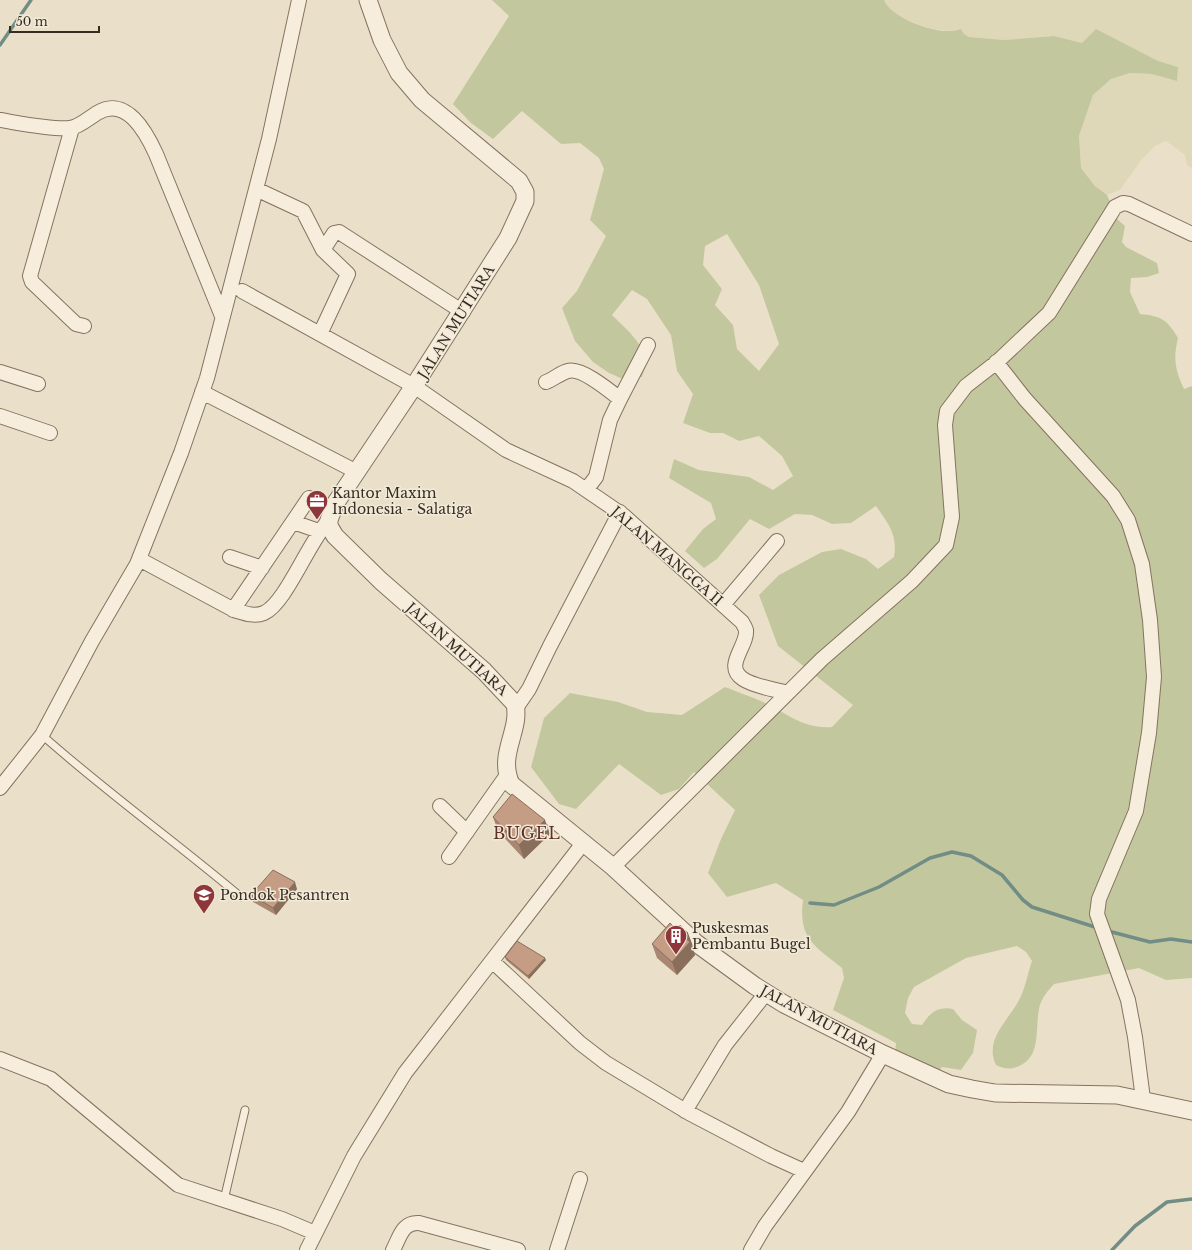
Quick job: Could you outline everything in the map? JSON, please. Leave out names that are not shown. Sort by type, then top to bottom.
[{"type":"street","points":[[0,788],[42,735],[92,641],[139,559],[181,454],[202,392],[256,189],[269,138],[299,0]]},
{"type":"street","name":"JALAN MUTIARA","points":[[368,0],[382,40],[399,73],[422,100],[518,181],[525,192],[525,202],[514,226],[463,312],[357,472],[334,504],[324,526],[329,526],[335,536],[381,582],[484,672],[511,698],[516,708],[506,761],[507,775],[511,784],[584,842],[696,943],[766,994],[883,1054],[949,1084],[972,1089],[995,1093],[1117,1095],[1192,1110]]},
{"type":"street","points":[[0,120],[72,128],[98,112],[112,108],[128,114],[144,129],[156,154],[222,316]]},
{"type":"street","points":[[72,128],[30,276],[32,282],[76,324],[84,326]]},
{"type":"street","points":[[256,189],[303,211],[323,250],[349,276],[320,334]]},
{"type":"street","points":[[613,867],[822,659],[912,581],[946,545],[952,517],[944,425],[947,411],[966,386],[996,362],[1049,313],[1094,239],[1115,208],[1120,204],[1129,204],[1192,234]]},
{"type":"street","points":[[323,250],[334,233],[339,232],[463,312]]},
{"type":"street","name":"JALAN MANGGA II","points":[[242,292],[414,386],[506,450],[573,481],[620,512],[742,622],[746,629],[745,638],[735,662],[735,671],[741,678],[749,682],[788,693]]},
{"type":"street","points":[[586,490],[596,477],[610,420],[648,345]]},
{"type":"street","points":[[996,362],[1025,399],[1113,496],[1128,520],[1142,564],[1150,620],[1154,678],[1149,732],[1136,811],[1099,899],[1097,914],[1128,1000],[1135,1036],[1143,1099]]},
{"type":"street","points":[[546,382],[568,371],[579,372],[598,383],[620,399]]},
{"type":"street","points":[[0,372],[38,384]]},
{"type":"street","points":[[202,392],[357,472]]},
{"type":"street","points":[[0,416],[50,433]]},
{"type":"street","points":[[233,610],[309,498]]},
{"type":"street","points":[[516,708],[529,689],[620,512]]},
{"type":"street","points":[[139,559],[233,610],[249,615],[264,613],[278,601],[324,526],[293,522]]},
{"type":"street","points":[[723,605],[777,541]]},
{"type":"street","points":[[230,557],[262,568]]},
{"type":"street","points":[[449,857],[507,775]]},
{"type":"street","points":[[440,806],[467,832]]},
{"type":"street","points":[[306,1250],[354,1156],[405,1073],[584,842]]},
{"type":"street","points":[[492,961],[580,1043],[606,1063],[686,1111],[771,1156],[804,1171]]},
{"type":"street","points":[[686,1111],[725,1045],[766,994]]},
{"type":"street","points":[[751,1250],[765,1226],[848,1112],[883,1054]]},
{"type":"street","points":[[0,1059],[51,1079],[178,1185],[282,1219],[316,1232]]},
{"type":"street","points":[[557,1250],[580,1179]]},
{"type":"street","points":[[394,1250],[406,1225],[411,1222],[518,1250]]},
{"type":"lane","points":[[42,735],[82,771],[203,865],[241,897]]},
{"type":"lane","points":[[224,1200],[246,1110]]},
{"type":"shaded area","points":[[884,0],[1192,0],[1192,168],[1187,165],[1185,155],[1166,141],[1155,146],[1141,160],[1120,190],[1107,195],[1095,186],[1081,168],[1079,136],[1093,95],[1111,79],[1130,73],[1152,74],[1177,81],[1178,67],[1054,36],[1004,40],[969,37],[964,34],[961,29],[948,31],[928,28],[902,18],[886,7]]},
{"type":"green space","points":[[492,0],[884,0],[894,12],[902,18],[922,26],[941,31],[961,29],[964,34],[969,37],[1004,40],[1054,36],[1082,43],[1096,29],[1158,61],[1178,67],[1177,81],[1152,74],[1130,73],[1111,79],[1093,95],[1079,136],[1081,168],[1095,186],[1107,195],[1118,220],[1125,226],[1122,242],[1126,247],[1157,263],[1159,273],[1147,277],[1131,278],[1130,292],[1140,314],[1158,317],[1163,320],[1178,338],[1175,358],[1177,370],[1184,389],[1192,386],[1192,978],[1166,980],[1139,968],[1054,984],[1044,996],[1040,1005],[1035,1048],[1032,1055],[1027,1061],[1019,1066],[1007,1068],[996,1065],[993,1055],[993,1046],[1000,1029],[1021,996],[1032,961],[1026,952],[1017,946],[966,958],[914,987],[908,998],[905,1013],[912,1024],[922,1025],[934,1011],[947,1008],[953,1009],[962,1020],[977,1030],[973,1053],[961,1070],[942,1067],[935,1075],[895,1056],[896,1043],[833,1010],[844,978],[842,968],[816,947],[810,940],[803,924],[803,900],[776,883],[727,897],[708,873],[721,839],[735,810],[694,772],[679,789],[661,795],[619,764],[576,809],[559,804],[531,767],[544,718],[570,693],[618,702],[647,712],[682,715],[725,687],[763,702],[796,720],[812,726],[832,727],[853,705],[778,646],[759,595],[779,575],[822,552],[841,549],[866,559],[878,569],[894,557],[895,542],[891,530],[876,506],[851,523],[832,524],[812,515],[795,514],[769,529],[750,519],[717,559],[704,568],[685,551],[703,529],[716,519],[711,503],[669,478],[674,459],[699,470],[749,477],[773,490],[793,476],[782,456],[759,436],[739,441],[723,433],[710,433],[683,423],[693,394],[677,371],[671,335],[647,299],[632,290],[612,315],[628,330],[641,348],[646,362],[642,377],[623,379],[609,373],[593,362],[575,341],[562,308],[577,291],[606,236],[590,220],[604,169],[599,158],[580,143],[561,144],[522,111],[493,139],[471,123],[453,104],[509,16]],"holes":[[[727,234],[759,285],[779,344],[759,371],[737,349],[733,325],[715,305],[722,289],[703,265],[705,246]]]},
{"type":"building","points":[[512,794],[545,820],[519,845],[493,817]]},
{"type":"building","points":[[273,870],[295,882],[273,908],[251,895]]},
{"type":"building","points":[[670,923],[676,929],[680,925],[688,933],[684,937],[690,942],[672,962],[652,944]]},
{"type":"building","points":[[517,941],[545,958],[528,976],[505,957]]},
{"type":"waterway","points":[[0,45],[31,0]]},
{"type":"waterway","points":[[810,903],[834,905],[879,887],[930,858],[952,852],[971,856],[1002,875],[1023,900],[1032,907],[1098,928]]},
{"type":"waterway","points":[[1108,931],[1150,942],[1171,939],[1192,942]]},
{"type":"waterway","points":[[1112,1250],[1135,1226],[1167,1202],[1192,1199]]},
{"type":"place","name":"Kantor Maxim Indonesia - Salatiga","points":[[317,520]]},
{"type":"place","name":"Pondok Pesantren","points":[[204,914]]},
{"type":"place","name":"Puskesmas Pembantu Bugel","points":[[676,956]]},
{"type":"district","name":"BUGEL","points":[[527,833]]}]
